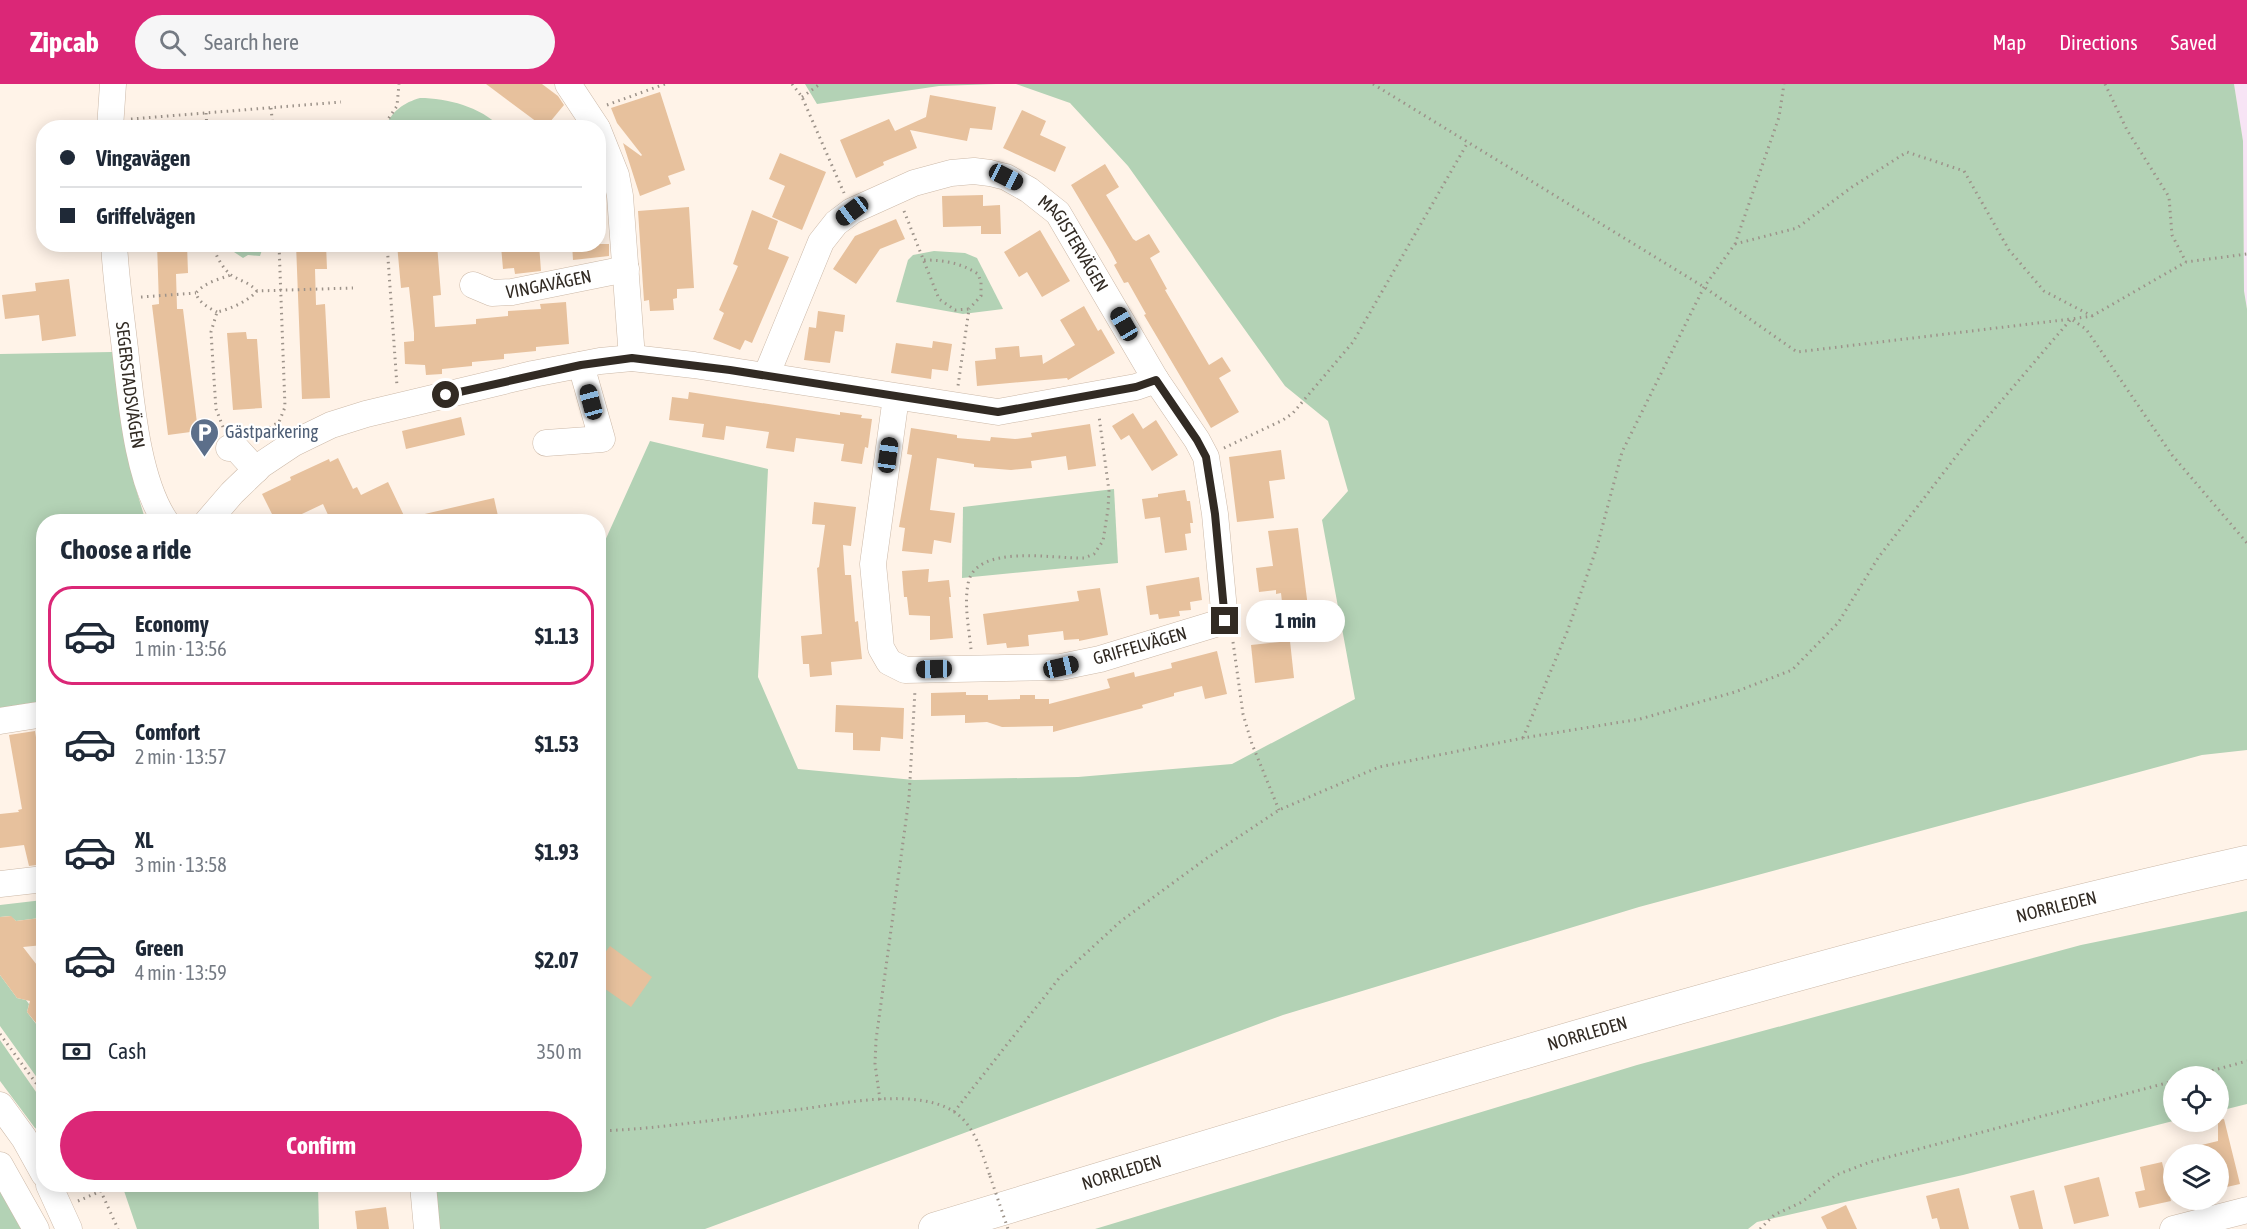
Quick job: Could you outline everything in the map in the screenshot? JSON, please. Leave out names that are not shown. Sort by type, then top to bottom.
[{"type":"highway","name":"NORRLEDEN","points":[[935,1229],[1656,1014],[1906,945],[2247,862]]},
{"type":"highway","name":"NORRLEDEN","points":[[998,1229],[1409,1104],[1854,978],[2116,911],[2247,881]]},
{"type":"street","points":[[111,120],[113,84]]},
{"type":"street","points":[[568,84],[592,120]]},
{"type":"street","points":[[606,151],[616,175],[622,218],[632,358]]},
{"type":"street","name":"MAGISTERVÄGEN","points":[[766,376],[821,242],[836,223],[852,211],[895,191],[951,173],[974,171],[1006,177],[1045,201],[1058,213],[1156,380]]},
{"type":"street","name":"SEGERSTADSVÄGEN","points":[[115,252],[134,429],[147,478],[160,514]]},
{"type":"street","name":"VINGAVÄGEN","points":[[473,285],[492,293],[512,292],[626,269]]},
{"type":"street","points":[[214,514],[256,470],[294,443],[331,425],[399,406],[581,365],[632,358],[998,412],[1136,387],[1156,380],[1206,457],[1215,514],[1225,621]]},
{"type":"street","points":[[546,443],[602,439],[581,365]]},
{"type":"street","name":"GRIFFELVÄGEN","points":[[896,397],[873,564],[881,648],[890,663],[905,670],[1061,667],[1100,659],[1225,621]]},
{"type":"street","points":[[232,448],[256,470]]},
{"type":"street","points":[[0,721],[36,715]]},
{"type":"street","points":[[0,884],[36,880]]},
{"type":"street","points":[[0,1105],[24,1138],[36,1160]]},
{"type":"street","points":[[6,1174],[36,1175]]},
{"type":"street","points":[[6,1174],[36,1229]]},
{"type":"street","points":[[52,1192],[69,1229]]},
{"type":"street","points":[[424,1192],[427,1229]]},
{"type":"street","points":[[2173,1229],[2247,1210]]},
{"type":"path","points":[[387,120],[397,106],[399,84]]},
{"type":"path","points":[[599,120],[665,84]]},
{"type":"path","points":[[792,84],[802,97],[852,211]]},
{"type":"path","points":[[802,97],[820,84]]},
{"type":"path","points":[[1373,84],[1704,286],[1797,352],[2092,316],[2186,262],[2247,254]]},
{"type":"path","points":[[1523,738],[1571,621],[1597,547],[1622,452],[1704,286],[1735,244],[1779,117],[1784,84]]},
{"type":"path","points":[[2105,84],[2127,130],[2169,196],[2172,235],[2186,262]]},
{"type":"path","points":[[146,120],[341,102]]},
{"type":"path","points":[[272,108],[273,120]]},
{"type":"path","points":[[206,113],[206,120]]},
{"type":"path","points":[[1206,457],[1270,427],[1293,413],[1353,342],[1468,141]]},
{"type":"path","points":[[1735,244],[1797,228],[1852,187],[1907,152],[1964,171],[2009,250],[2044,291],[2092,316]]},
{"type":"path","points":[[895,191],[939,299],[955,310],[969,309]]},
{"type":"path","points":[[214,252],[231,275],[250,284],[257,291],[353,288]]},
{"type":"path","points":[[217,312],[211,332],[216,409],[232,448],[279,422],[285,407],[279,252]]},
{"type":"path","points":[[387,252],[399,406]]},
{"type":"path","points":[[923,260],[940,260],[960,264],[978,274],[981,282],[981,297],[969,309],[955,405]]},
{"type":"path","points":[[155,296],[196,292],[231,275]]},
{"type":"path","points":[[217,312],[253,296],[257,291]]},
{"type":"path","points":[[196,292],[197,298],[217,312]]},
{"type":"path","points":[[2071,319],[2086,329],[2172,455],[2247,543]]},
{"type":"path","points":[[954,1112],[1060,977],[1121,921],[1207,858],[1279,810],[1379,767],[1523,738],[1640,719],[1735,692],[1792,670],[1838,623],[1878,558],[1974,433],[2071,319]]},
{"type":"path","points":[[974,669],[966,593],[974,569],[995,558],[1084,558],[1094,554],[1103,541],[1108,491],[1097,394]]},
{"type":"path","points":[[1225,621],[1232,633],[1243,714],[1252,744],[1279,810]]},
{"type":"path","points":[[880,1100],[875,1064],[876,1040],[909,798],[915,670]]},
{"type":"path","points":[[0,1034],[36,1083]]},
{"type":"path","points":[[2229,1066],[2247,1061]]},
{"type":"path","points":[[1760,1229],[1774,1215],[1802,1202],[1836,1175],[1870,1162],[2163,1084]]},
{"type":"path","points":[[606,1130],[689,1124],[880,1100],[927,1102],[954,1112],[975,1136],[1008,1229]]},
{"type":"path","points":[[101,1192],[118,1229]]},
{"type":"shaded area","points":[[2234,84],[2247,84],[2247,309],[2244,291],[2243,141]]},
{"type":"green space","points":[[805,84],[996,84],[939,86],[817,104]]},
{"type":"green space","points":[[1016,84],[2234,84],[2243,141],[2244,291],[2247,309],[2247,750],[2202,755],[1639,907],[1283,1015],[705,1229],[435,1229],[429,1192],[606,1192],[606,538],[650,441],[768,469],[758,677],[798,769],[914,780],[1078,777],[1232,764],[1355,699],[1322,520],[1348,491],[1328,421],[1285,386],[1128,166],[1070,103]]},
{"type":"green space","points":[[420,98],[452,102],[473,109],[492,120],[389,120],[399,108]]},
{"type":"green space","points":[[934,251],[965,253],[977,258],[1003,309],[963,314],[896,302],[908,260],[913,255]]},
{"type":"green space","points":[[234,252],[261,252],[260,256],[248,255],[243,258]]},
{"type":"green space","points":[[112,352],[133,479],[144,514],[36,514],[36,702],[0,708],[0,354]]},
{"type":"green space","points":[[1114,489],[1118,563],[962,578],[963,507]]},
{"type":"green space","points":[[36,901],[36,918],[16,921],[10,916],[0,917],[0,905]]},
{"type":"green space","points":[[2247,911],[2247,1104],[2229,1108],[2229,1066],[2163,1066],[2163,1124],[1963,1175],[1757,1222],[1748,1229],[1095,1229],[1637,1065],[2081,945]]},
{"type":"green space","points":[[0,975],[17,998],[26,1000],[29,1004],[27,1012],[36,1024],[36,1076],[0,1026]]},
{"type":"green space","points":[[0,1040],[36,1092],[36,1128],[35,1128],[0,1081]]},
{"type":"green space","points":[[0,1183],[22,1229],[0,1229]]},
{"type":"green space","points":[[124,1192],[318,1192],[319,1229],[137,1229]]},
{"type":"building","points":[[486,84],[542,84],[558,96],[564,105],[552,120],[534,120]]},
{"type":"building","points":[[660,92],[685,170],[668,176],[671,184],[640,196],[623,143],[642,155],[617,123],[611,108]]},
{"type":"building","points":[[930,95],[996,107],[992,130],[970,128],[967,141],[910,130],[917,148],[883,162],[884,165],[856,178],[840,140],[889,119],[895,131],[926,117]]},
{"type":"building","points":[[1022,110],[1046,121],[1040,135],[1066,147],[1055,172],[1003,148]]},
{"type":"building","points":[[780,153],[826,172],[802,230],[772,217],[785,186],[769,179]]},
{"type":"building","points":[[1105,164],[1119,187],[1106,195],[1133,239],[1136,241],[1149,234],[1160,252],[1150,258],[1167,289],[1165,290],[1209,365],[1222,357],[1231,371],[1219,378],[1239,412],[1211,428],[1144,315],[1146,314],[1128,282],[1124,283],[1114,265],[1117,263],[1071,185]]},
{"type":"building","points":[[983,195],[983,206],[1000,205],[1001,234],[981,234],[981,226],[943,227],[942,196]]},
{"type":"building","points":[[689,207],[694,288],[677,289],[677,298],[673,299],[674,310],[650,311],[649,300],[644,301],[638,211]]},
{"type":"building","points":[[752,210],[778,221],[768,249],[789,257],[752,343],[745,340],[740,350],[713,339],[724,313],[719,310],[738,266],[733,264]]},
{"type":"building","points":[[896,219],[905,239],[880,249],[856,284],[833,269],[855,236]]},
{"type":"building","points":[[1040,230],[1070,281],[1042,297],[1027,272],[1019,277],[1004,252]]},
{"type":"building","points":[[606,244],[609,244],[609,256],[573,260],[572,252],[606,252]]},
{"type":"building","points":[[157,252],[187,252],[188,273],[176,274],[177,309],[183,309],[198,431],[168,435],[152,305],[159,304]]},
{"type":"building","points":[[296,252],[326,252],[327,269],[315,269],[316,305],[325,304],[330,398],[302,399]]},
{"type":"building","points":[[398,252],[438,252],[441,295],[433,296],[435,327],[476,324],[476,319],[508,316],[508,311],[541,309],[540,304],[566,302],[569,344],[536,347],[536,351],[504,354],[504,359],[472,362],[472,366],[442,369],[442,374],[426,375],[425,365],[405,364],[404,342],[414,341],[414,333],[409,287],[401,288]]},
{"type":"building","points":[[502,252],[540,252],[541,271],[515,274],[514,268],[503,269]]},
{"type":"building","points":[[69,279],[76,336],[42,341],[39,315],[5,319],[2,295],[36,291],[35,283]]},
{"type":"building","points":[[1084,306],[1098,331],[1101,329],[1115,353],[1068,380],[1067,378],[977,386],[975,361],[996,359],[995,348],[1019,346],[1020,357],[1042,355],[1043,364],[1075,345],[1060,320]]},
{"type":"building","points":[[818,311],[845,315],[843,332],[835,331],[830,363],[804,360],[809,327],[816,328]]},
{"type":"building","points":[[246,332],[247,339],[257,339],[262,408],[233,410],[227,333]]},
{"type":"building","points":[[933,341],[952,344],[948,371],[932,369],[931,379],[891,373],[896,343],[932,348]]},
{"type":"building","points":[[689,392],[840,415],[840,412],[862,415],[861,418],[872,419],[868,448],[865,447],[862,464],[841,461],[844,444],[796,438],[794,452],[766,448],[769,432],[726,426],[724,440],[702,437],[704,424],[669,420],[672,397],[688,399]]},
{"type":"building","points":[[1133,413],[1143,429],[1156,420],[1178,455],[1152,471],[1129,435],[1121,440],[1112,426]]},
{"type":"building","points":[[461,417],[465,435],[406,449],[402,431]]},
{"type":"building","points":[[1090,424],[1096,466],[1068,470],[1066,456],[1031,461],[1032,468],[1011,470],[974,467],[974,464],[937,458],[930,510],[955,513],[951,543],[934,540],[932,554],[902,551],[905,528],[899,527],[912,455],[907,454],[911,428],[957,435],[957,438],[990,441],[991,437],[1015,439],[1032,437],[1031,433]]},
{"type":"building","points":[[1281,450],[1285,479],[1269,481],[1274,518],[1237,522],[1229,457]]},
{"type":"building","points":[[338,458],[353,489],[357,487],[361,495],[388,482],[403,514],[328,514],[323,504],[302,514],[272,514],[262,494],[291,480],[290,477],[329,459],[330,462]]},
{"type":"building","points":[[1185,490],[1187,501],[1190,501],[1193,523],[1190,523],[1191,533],[1185,534],[1187,550],[1165,553],[1160,517],[1145,519],[1142,499]]},
{"type":"building","points":[[494,498],[498,514],[425,514]]},
{"type":"building","points":[[814,502],[856,507],[851,546],[843,545],[845,575],[851,575],[855,622],[858,621],[862,659],[831,662],[832,675],[810,677],[809,664],[803,664],[801,636],[822,634],[817,568],[825,525],[812,524]]},
{"type":"building","points":[[1298,528],[1309,615],[1312,615],[1314,635],[1286,638],[1281,593],[1276,594],[1276,590],[1259,592],[1256,568],[1273,566],[1268,531]]},
{"type":"building","points":[[929,569],[928,582],[949,580],[953,638],[930,640],[930,616],[909,615],[907,597],[904,597],[902,571]]},
{"type":"building","points":[[1199,577],[1202,600],[1190,602],[1191,610],[1179,611],[1180,616],[1159,619],[1158,614],[1150,615],[1146,586]]},
{"type":"building","points":[[1100,588],[1108,635],[1079,641],[1079,639],[1064,640],[1063,631],[1028,635],[1029,646],[1007,648],[1006,643],[987,645],[983,614],[1079,601],[1077,591]]},
{"type":"building","points":[[1290,641],[1294,678],[1255,683],[1251,645]]},
{"type":"building","points":[[1217,651],[1227,694],[1205,699],[1202,686],[1174,693],[1174,696],[1142,705],[1143,708],[1053,732],[1053,726],[1002,727],[987,722],[965,723],[965,715],[931,716],[931,693],[966,692],[966,695],[988,695],[988,700],[1020,699],[1020,695],[1035,695],[1035,699],[1049,699],[1049,704],[1110,688],[1107,679],[1134,672],[1135,677],[1172,668],[1171,663]]},
{"type":"building","points":[[836,705],[904,708],[903,739],[881,737],[880,751],[853,750],[853,733],[835,732]]},
{"type":"building","points":[[35,731],[36,865],[29,866],[24,845],[0,848],[0,814],[19,812],[18,810],[22,809],[9,735]]},
{"type":"building","points":[[11,916],[16,921],[36,918],[36,946],[23,947],[36,964],[36,1023],[27,1012],[30,1001],[17,998],[0,975],[0,917]]},
{"type":"building","points":[[610,946],[652,977],[631,1007],[606,990],[606,951]]},
{"type":"building","points":[[2218,1132],[2227,1132],[2240,1184],[2229,1186],[2229,1144],[2206,1144],[2218,1141]]},
{"type":"building","points":[[2162,1162],[2163,1203],[2139,1208],[2135,1192],[2145,1190],[2140,1167]]},
{"type":"building","points":[[2099,1177],[2109,1216],[2074,1224],[2064,1186]]},
{"type":"building","points":[[1959,1188],[1969,1229],[1940,1229],[1937,1218],[1932,1219],[1926,1196]]},
{"type":"building","points":[[2034,1190],[2043,1229],[2019,1229],[2010,1196]]},
{"type":"building","points":[[1846,1205],[1857,1229],[1827,1229],[1821,1217]]},
{"type":"building","points":[[386,1207],[389,1229],[357,1229],[355,1211]]},
{"type":"place","name":"Gästparkering","points":[[204,458]]},
{"type":"route","points":[[446,395],[533,374],[600,361],[632,358],[730,370],[998,412],[1136,387],[1156,380],[1206,457],[1215,514],[1225,621]]}]
